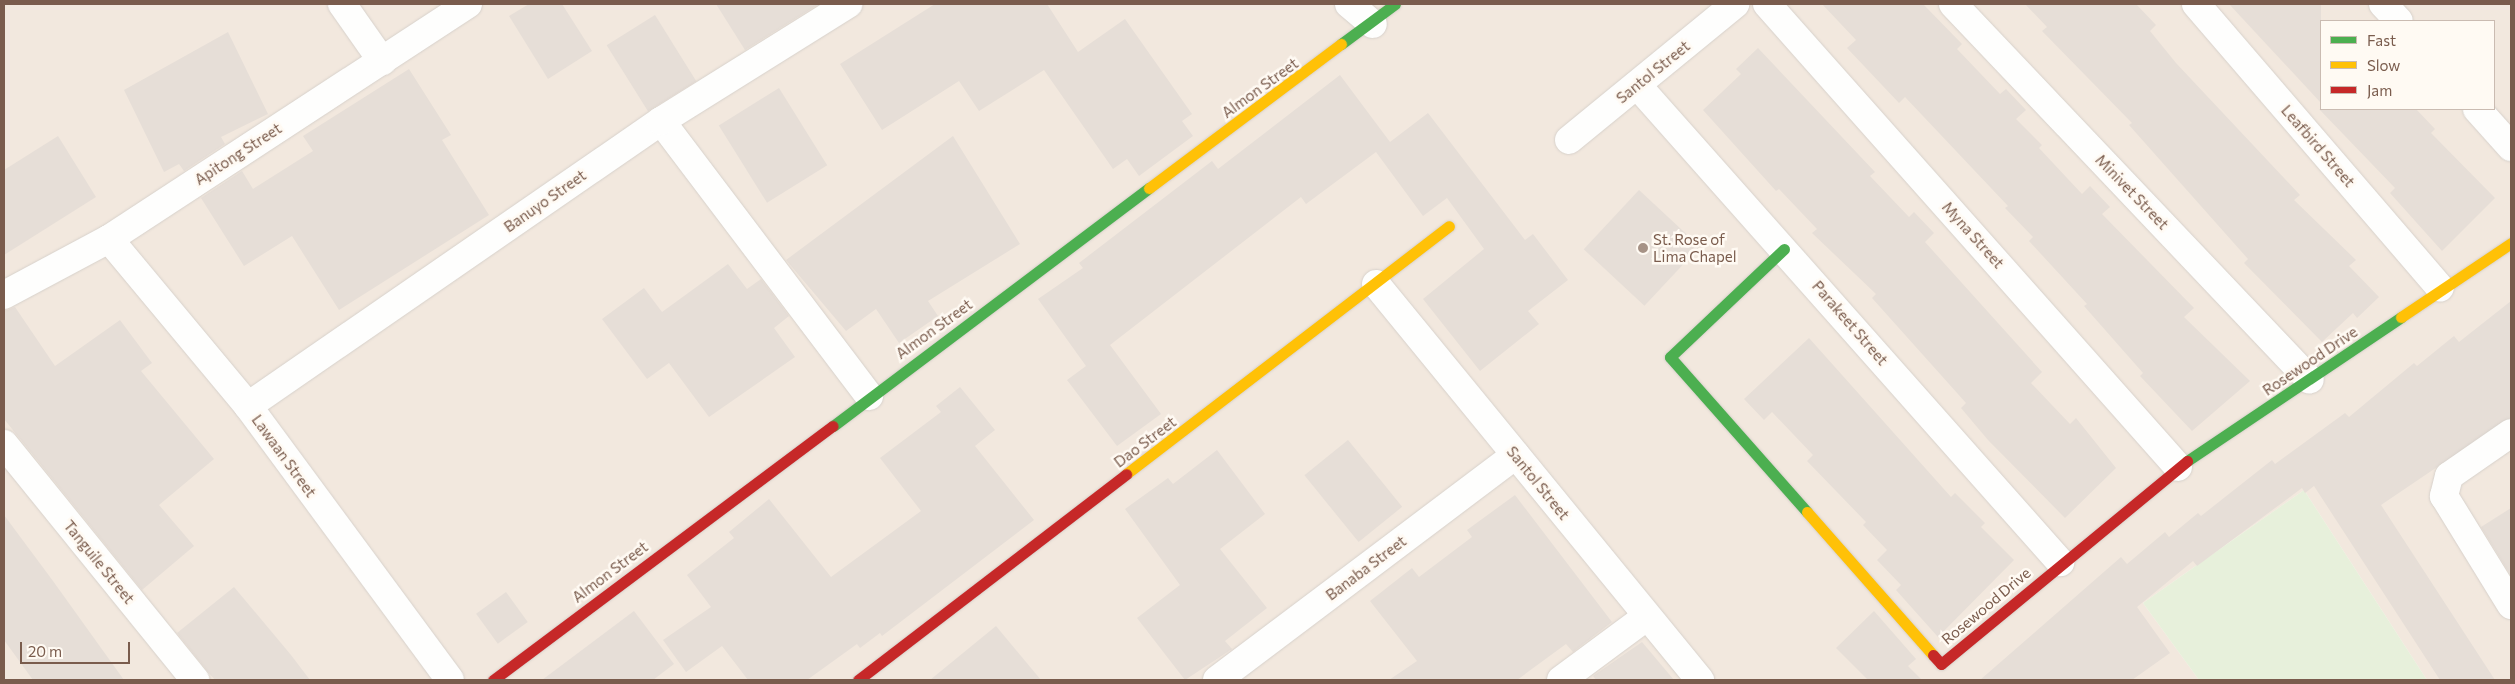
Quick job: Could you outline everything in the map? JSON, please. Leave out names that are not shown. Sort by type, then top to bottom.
[{"type":"street","points":[[342,4],[382,61]]},
{"type":"street","name":"Apitong Street","points":[[4,295],[109,239],[468,4]]},
{"type":"street","name":"Banuyo Street","points":[[248,406],[661,121],[848,4]]},
{"type":"street","points":[[1349,4],[1373,24]]},
{"type":"street","name":"Almon Street","points":[[492,680],[869,396],[1373,24],[1395,4]]},
{"type":"street","name":"Santol Street","points":[[1569,140],[1735,4]]},
{"type":"street","name":"Myna Street","points":[[1767,4],[2178,467]]},
{"type":"street","name":"Minivet Street","points":[[1953,4],[2310,380]]},
{"type":"street","name":"Leafbird Street","points":[[2196,4],[2440,288]]},
{"type":"street","points":[[2383,4],[2398,20]]},
{"type":"street","name":"Parakeet Street","points":[[1637,85],[1784,248],[2060,562]]},
{"type":"street","points":[[2478,110],[2511,147]]},
{"type":"street","points":[[661,121],[869,396]]},
{"type":"street","name":"Dao Street","points":[[858,680],[1376,284],[1449,226]]},
{"type":"street","name":"Lawaan Street","points":[[109,239],[248,406],[450,680]]},
{"type":"street","name":"Rosewood Drive","points":[[1784,248],[1670,357],[1940,672],[2060,562],[2178,467],[2310,380],[2440,288],[2511,243]]},
{"type":"street","name":"Santol Street","points":[[1376,284],[1646,617],[1700,680]]},
{"type":"street","points":[[2511,433],[2449,476],[2444,496],[2511,604]]},
{"type":"street","name":"Tanguile Street","points":[[4,444],[195,680]]},
{"type":"street","name":"Banaba Street","points":[[1217,680],[1516,456]]},
{"type":"street","points":[[1561,680],[1646,617]]},
{"type":"shaded area","points":[[4,4],[2511,4],[2511,680],[2427,680],[2304,490],[2143,603],[2199,680],[4,680]]},
{"type":"green space","points":[[2304,490],[2427,680],[2199,680],[2143,603]]},
{"type":"building","points":[[529,4],[562,4],[592,51],[548,79],[509,16]]},
{"type":"building","points":[[716,4],[819,4],[745,50]]},
{"type":"building","points":[[935,4],[1047,4],[1078,52],[1125,19],[1192,114],[1182,121],[1193,136],[1139,176],[1127,159],[1113,169],[1044,70],[979,111],[959,81],[882,130],[840,64]]},
{"type":"building","points":[[1822,4],[1923,4],[1962,44],[1957,49],[2000,94],[2006,89],[2026,110],[2016,119],[2042,145],[2039,148],[2082,194],[2090,186],[2110,207],[2102,214],[2194,308],[2184,317],[2250,381],[2192,431],[2140,376],[2143,373],[2084,306],[2087,304],[2029,241],[2033,237],[2005,208],[2008,206],[1905,97],[1899,103],[1847,48],[1856,40]]},
{"type":"building","points":[[2025,4],[2136,4],[2156,25],[2150,31],[2176,63],[2300,195],[2294,200],[2356,260],[2349,266],[2379,297],[2357,318],[2353,313],[2322,342],[2244,263],[2248,259],[2129,125],[2132,123],[2042,31],[2047,27]]},
{"type":"building","points":[[2229,4],[2321,4],[2320,102]]},
{"type":"building","points":[[655,15],[696,81],[648,111],[607,45]]},
{"type":"building","points":[[228,32],[268,114],[221,137],[225,144],[184,171],[179,164],[164,172],[124,90]]},
{"type":"building","points":[[1758,48],[1875,172],[1870,176],[1909,217],[1914,212],[1934,233],[1925,242],[2042,372],[2031,383],[2070,424],[2076,418],[2116,468],[2065,518],[1988,440],[1961,408],[1966,403],[1872,298],[1876,294],[1812,233],[1817,229],[1779,189],[1776,191],[1703,110],[1741,74],[1736,69]]},
{"type":"building","points":[[409,69],[451,135],[442,140],[489,215],[339,310],[292,236],[244,266],[201,198],[242,171],[253,189],[313,151],[303,136]]},
{"type":"building","points":[[1340,75],[1390,142],[1428,113],[1525,240],[1533,234],[1568,280],[1528,311],[1539,324],[1480,371],[1423,299],[1484,249],[1447,198],[1423,216],[1376,152],[1306,204],[1301,197],[1110,345],[1161,414],[1117,446],[1067,380],[1086,366],[1038,299],[1083,268],[1079,263],[1212,161],[1218,169]]},
{"type":"building","points":[[779,88],[827,165],[767,203],[719,126]]},
{"type":"building","points":[[2319,109],[2417,110],[2435,129],[2431,133],[2495,198],[2442,251],[2390,193],[2395,188]]},
{"type":"building","points":[[58,136],[96,197],[4,255],[4,170]]},
{"type":"building","points":[[953,136],[1020,244],[928,301],[938,316],[899,343],[876,309],[846,331],[786,260]]},
{"type":"building","name":"St. Rose of Lima Chapel","points":[[1639,190],[1700,247],[1644,306],[1584,249]]},
{"type":"building","points":[[728,264],[747,289],[761,279],[789,316],[774,328],[795,357],[709,417],[669,363],[647,379],[602,319],[644,288],[662,312]]},
{"type":"building","points":[[2511,301],[2511,417],[2381,505],[2495,680],[2440,680],[2314,486],[2305,493],[2302,488],[2197,566],[2193,561],[2137,607],[2170,653],[2132,680],[1980,680],[2121,557],[2127,564],[2165,532],[2169,537],[2198,513],[2201,516],[2272,460],[2275,464],[2345,413],[2349,417],[2414,363],[2417,366],[2454,336],[2459,342]]},
{"type":"building","points":[[15,307],[55,366],[120,320],[152,363],[141,371],[214,459],[159,505],[194,546],[142,590],[4,419],[4,311]]},
{"type":"building","points":[[1809,338],[1951,497],[1955,493],[1985,523],[1981,527],[2014,560],[1938,637],[1896,590],[1901,585],[1877,560],[1887,550],[1863,525],[1866,522],[1807,461],[1813,455],[1772,412],[1764,420],[1744,399]]},
{"type":"building","points":[[960,387],[995,430],[975,446],[1034,520],[882,636],[880,633],[860,648],[857,644],[807,680],[748,680],[722,646],[686,672],[663,640],[711,607],[687,575],[734,538],[729,532],[769,499],[831,577],[921,511],[880,458],[941,412],[936,406]]},
{"type":"building","points":[[1348,440],[1402,507],[1359,542],[1304,475]]},
{"type":"building","points":[[1217,450],[1265,514],[1220,549],[1267,608],[1225,641],[1232,649],[1185,680],[1137,618],[1180,585],[1125,509],[1168,478],[1173,484]]},
{"type":"building","points":[[1515,495],[1612,622],[1573,652],[1566,644],[1517,680],[1389,680],[1417,661],[1370,601],[1412,568],[1419,577],[1472,537],[1467,530]]},
{"type":"building","points":[[2511,508],[2511,576],[2481,527]]},
{"type":"building","points":[[4,515],[124,680],[33,680],[4,640]]},
{"type":"building","points":[[234,587],[310,680],[215,680],[208,672],[177,633]]},
{"type":"building","points":[[506,592],[528,622],[498,644],[476,614]]},
{"type":"building","points":[[634,611],[674,664],[653,680],[542,680]]},
{"type":"building","points":[[1874,611],[1916,659],[1908,666],[1922,680],[1868,680],[1836,648]]},
{"type":"building","points":[[996,626],[1041,680],[930,680]]},
{"type":"building","points":[[1642,642],[1674,680],[1596,680],[1593,676]]},
{"type":"traffic: fast","points":[[1341,44],[1395,4]]},
{"type":"traffic: fast","points":[[833,426],[1149,188]]},
{"type":"traffic: fast","points":[[1784,249],[1670,357],[1807,512]]},
{"type":"traffic: fast","points":[[2187,461],[2401,317]]},
{"type":"traffic: slow","points":[[1149,188],[1341,44]]},
{"type":"traffic: slow","points":[[1126,474],[1449,226]]},
{"type":"traffic: slow","points":[[2401,317],[2511,243]]},
{"type":"traffic: slow","points":[[1807,512],[1933,655]]},
{"type":"traffic: jam","points":[[493,680],[833,426]]},
{"type":"traffic: jam","points":[[1933,655],[1941,664],[2187,461]]},
{"type":"traffic: jam","points":[[858,680],[1126,474]]},
{"type":"place","name":"St. Rose of Lima Chapel","points":[[1643,248]]}]
